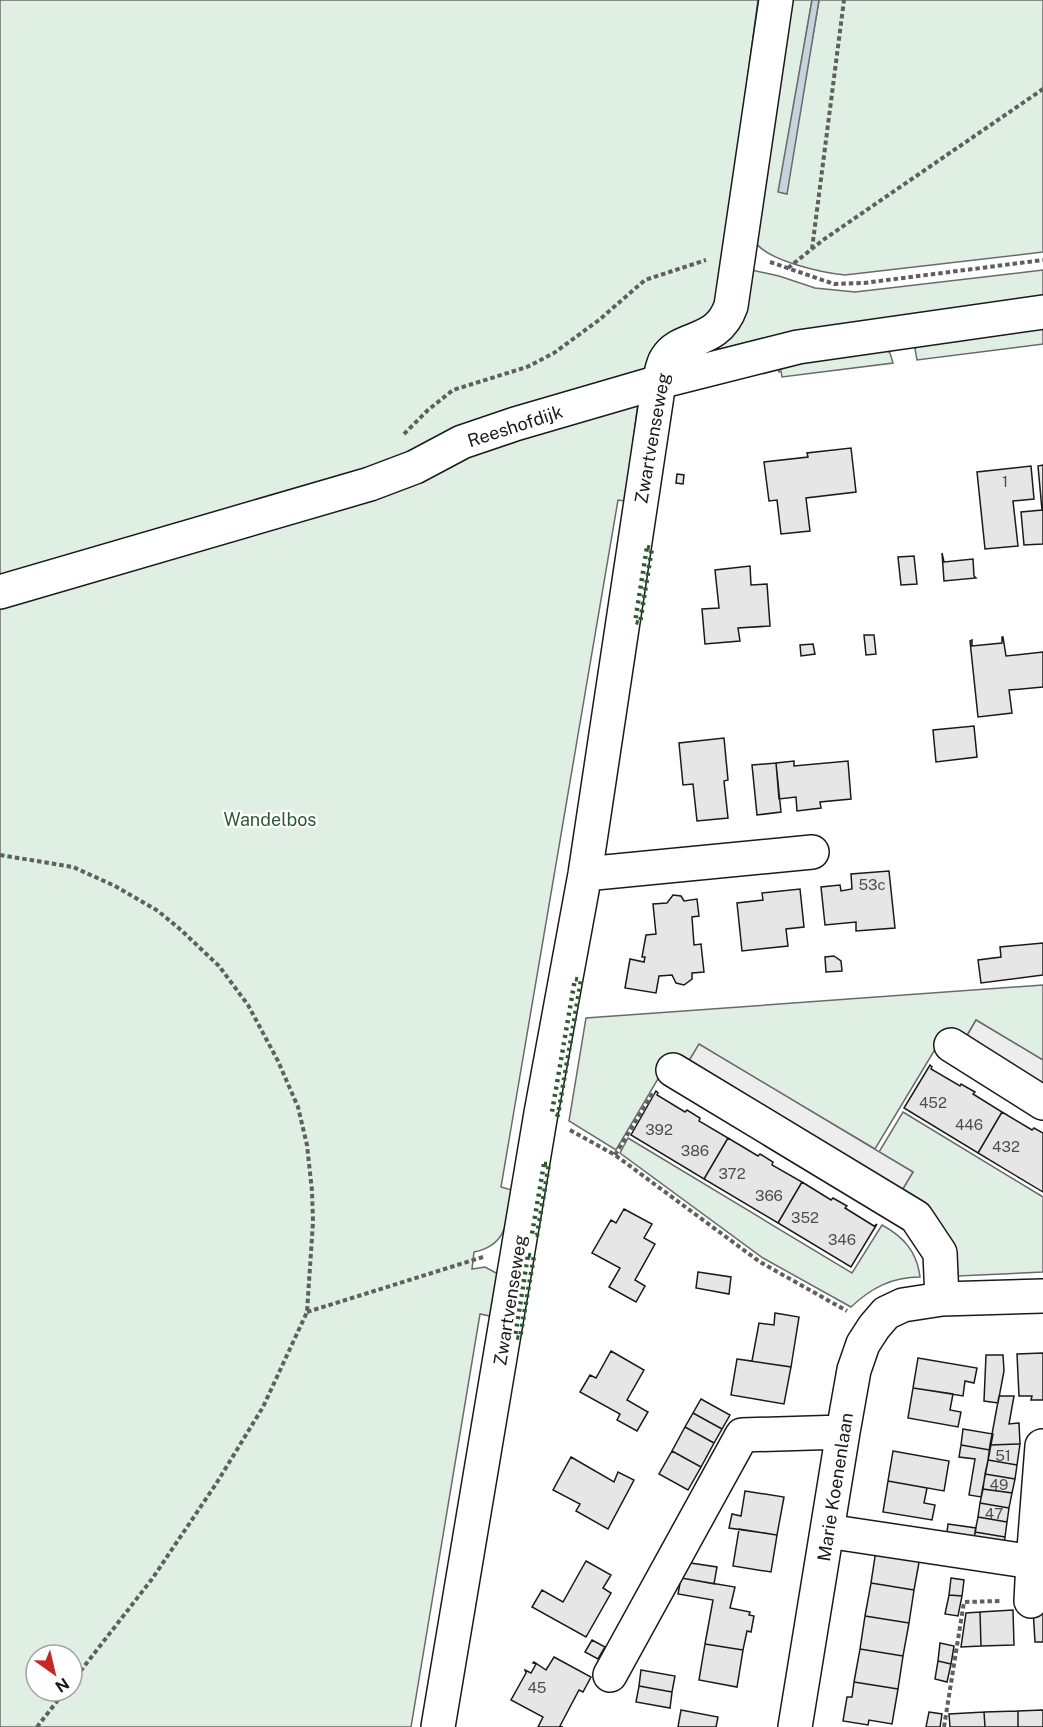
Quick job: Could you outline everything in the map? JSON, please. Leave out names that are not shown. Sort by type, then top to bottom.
[{"type":"street","name":"Zwartvenseweg","points":[[438,1727],[541,1113],[585,874],[659,382],[666,358],[679,348],[713,332],[726,319],[731,306],[776,0]]},
{"type":"street","name":"Reeshofdijk","points":[[0,592],[370,484],[415,466],[462,442],[515,423],[659,382],[798,347],[1043,312]]},
{"type":"street","points":[[585,874],[812,852]]},
{"type":"street","points":[[951,1045],[1043,1103]]},
{"type":"street","points":[[673,1070],[916,1218],[940,1253],[942,1299]]},
{"type":"street","name":"Marie Koenenlaan","points":[[795,1727],[854,1370],[863,1344],[886,1313],[903,1305],[942,1299],[1043,1296]]},
{"type":"street","points":[[610,1675],[742,1435],[843,1432]]},
{"type":"street","points":[[1032,1601],[1042,1446]]},
{"type":"street","points":[[827,1532],[1033,1562]]},
{"type":"path","points":[[812,249],[844,0]]},
{"type":"path","points":[[788,268],[1043,89]]},
{"type":"path","points":[[400,439],[428,410],[453,390],[527,367],[554,353],[599,320],[645,280],[701,260],[738,257],[766,261],[834,284],[864,283],[1043,260]]},
{"type":"path","points":[[0,855],[73,867],[114,886],[158,911],[219,966],[248,1005],[278,1061],[298,1107],[307,1145],[312,1191],[313,1222],[307,1312],[263,1407],[216,1484],[152,1579],[84,1667]]},
{"type":"path","points":[[615,1155],[661,1081],[665,1083],[673,1070]]},
{"type":"path","points":[[541,1113],[615,1155],[760,1262],[874,1327]]},
{"type":"path","points":[[307,1312],[487,1256],[518,1251]]},
{"type":"path","points":[[944,1727],[963,1602],[1032,1601]]},
{"type":"path","points":[[37,1727],[56,1703]]},
{"type":"green space","points":[[0,0],[758,0],[725,244],[711,325],[650,376],[399,464],[0,579]]},
{"type":"green space","points":[[793,0],[812,0],[779,192],[786,193],[819,0],[1043,0],[1043,252],[845,275],[784,261],[756,243]]},
{"type":"green space","points":[[751,270],[779,276],[815,288],[855,292],[1043,270],[1043,303],[763,338],[701,354]]},
{"type":"green space","points":[[1043,327],[1043,344],[917,360],[915,349],[920,343]]},
{"type":"green space","points":[[882,347],[890,353],[893,363],[782,377],[781,371],[779,372],[777,361]]},
{"type":"green space","name":"Wandelbos","points":[[638,403],[625,501],[618,500],[501,1187],[512,1190],[509,1211],[500,1237],[494,1243],[474,1252],[472,1269],[485,1267],[498,1274],[490,1316],[480,1314],[411,1727],[0,1727],[0,601],[451,459]]},
{"type":"green space","points":[[1043,985],[1043,1060],[976,1020],[965,1039],[938,1053],[934,1051],[875,1149],[699,1045],[687,1064],[659,1077],[616,1150],[569,1121],[586,1018]]},
{"type":"green space","points":[[903,1112],[1043,1197],[1043,1272],[958,1276],[953,1247],[942,1226],[901,1192],[913,1172],[879,1152]]},
{"type":"green space","points":[[628,1138],[852,1273],[882,1225],[908,1246],[916,1260],[920,1277],[891,1281],[866,1294],[851,1307],[763,1258],[620,1153]]},
{"type":"shaded area","points":[[812,0],[819,0],[787,194],[778,192]]},
{"type":"shaded area","points":[[976,1020],[1043,1060],[1043,1086],[965,1039]]},
{"type":"shaded area","points":[[699,1044],[913,1172],[901,1192],[687,1064]]},
{"type":"building","points":[[851,448],[856,492],[806,498],[810,531],[781,534],[777,500],[769,501],[764,462],[808,457],[807,453]]},
{"type":"building","points":[[1043,465],[1043,544],[1024,545],[1021,512],[1042,510],[1038,466]]},
{"type":"building","points":[[1031,466],[1034,499],[1013,501],[1018,546],[985,549],[977,472]]},
{"type":"building","points":[[677,474],[684,475],[683,484],[676,483]]},
{"type":"building","points":[[942,553],[944,562],[973,559],[976,578],[944,581]]},
{"type":"building","points":[[914,556],[917,584],[901,585],[898,557]]},
{"type":"building","points":[[750,566],[751,585],[767,584],[770,626],[738,628],[740,641],[705,644],[702,609],[719,608],[715,570]]},
{"type":"building","points":[[864,635],[874,635],[876,654],[866,655]]},
{"type":"building","points":[[1002,637],[1006,656],[1043,652],[1043,687],[1009,690],[1012,713],[978,717],[970,641],[972,640],[972,646],[1002,643]]},
{"type":"building","points":[[813,644],[815,654],[801,656],[800,645]]},
{"type":"building","points":[[974,726],[977,757],[936,762],[933,730]]},
{"type":"building","points":[[724,738],[728,780],[724,781],[728,818],[697,821],[693,784],[683,785],[679,743]]},
{"type":"building","points":[[794,761],[794,766],[848,761],[851,799],[820,802],[821,808],[797,811],[796,797],[779,799],[776,763]]},
{"type":"building","points":[[776,763],[781,812],[757,815],[752,765]]},
{"type":"building","points":[[889,871],[895,928],[856,931],[856,922],[825,925],[821,887],[840,885],[841,891],[852,889],[851,874]]},
{"type":"building","points":[[800,889],[804,927],[786,929],[788,946],[742,951],[737,903],[763,900],[762,893]]},
{"type":"building","points":[[673,895],[681,896],[684,901],[697,899],[699,916],[692,917],[694,945],[701,944],[704,972],[692,973],[692,979],[684,985],[676,983],[672,975],[659,976],[656,993],[625,988],[630,959],[644,962],[645,957],[642,957],[646,935],[656,934],[653,904],[667,903]]},
{"type":"building","points":[[1043,943],[1043,975],[981,983],[978,960],[1001,957],[1000,947]]},
{"type":"building","points":[[834,956],[841,961],[842,971],[826,972],[825,957]]},
{"type":"building","points":[[930,1065],[931,1069],[975,1092],[973,1094],[1002,1112],[978,1153],[904,1108]]},
{"type":"building","points":[[656,1091],[657,1095],[685,1112],[687,1110],[700,1118],[699,1121],[728,1138],[704,1179],[631,1135]]},
{"type":"building","points":[[1002,1112],[1032,1130],[1034,1128],[1043,1133],[1043,1192],[978,1153]]},
{"type":"building","points":[[728,1138],[758,1156],[760,1154],[773,1162],[772,1165],[802,1182],[778,1223],[704,1179]]},
{"type":"building","points":[[802,1182],[831,1200],[833,1198],[847,1206],[845,1208],[874,1226],[877,1224],[851,1267],[778,1223]]},
{"type":"building","points":[[624,1209],[652,1224],[644,1238],[655,1244],[635,1280],[645,1286],[636,1302],[609,1287],[620,1268],[592,1253],[611,1220],[616,1223]]},
{"type":"building","points":[[698,1272],[731,1277],[729,1294],[696,1288]]},
{"type":"building","points":[[775,1313],[799,1317],[791,1367],[737,1359],[752,1361],[759,1323],[774,1325]]},
{"type":"building","points":[[611,1351],[644,1370],[627,1400],[648,1412],[637,1431],[617,1420],[620,1414],[580,1392],[590,1375],[596,1378]]},
{"type":"building","points":[[1043,1353],[1043,1400],[1031,1400],[1032,1396],[1019,1396],[1017,1354]]},
{"type":"building","points":[[986,1355],[1003,1355],[1004,1371],[998,1403],[984,1401]]},
{"type":"building","points":[[918,1358],[977,1368],[974,1383],[965,1381],[963,1396],[913,1388]]},
{"type":"building","points":[[737,1359],[791,1367],[784,1404],[731,1395]]},
{"type":"building","points":[[913,1388],[953,1394],[950,1410],[961,1412],[958,1427],[908,1418]]},
{"type":"building","points":[[999,1396],[1014,1396],[1009,1424],[1019,1423],[1020,1444],[990,1445]]},
{"type":"building","points":[[701,1399],[730,1415],[722,1429],[693,1413]]},
{"type":"building","points":[[693,1413],[722,1429],[714,1443],[685,1427]]},
{"type":"building","points":[[685,1427],[714,1443],[701,1467],[672,1451]]},
{"type":"building","points":[[963,1429],[993,1434],[990,1450],[961,1445]]},
{"type":"building","points":[[1020,1444],[1017,1465],[988,1460],[990,1445]]},
{"type":"building","points":[[961,1445],[990,1450],[981,1497],[969,1495],[975,1459],[959,1457]]},
{"type":"building","points":[[672,1451],[701,1467],[688,1490],[659,1474]]},
{"type":"building","points":[[893,1451],[949,1461],[944,1491],[888,1481]]},
{"type":"building","points":[[571,1457],[614,1482],[618,1472],[634,1480],[608,1529],[576,1511],[580,1504],[553,1490]]},
{"type":"building","points":[[988,1460],[1017,1465],[1015,1479],[985,1474]]},
{"type":"building","points":[[985,1474],[1015,1479],[1012,1493],[983,1489]]},
{"type":"building","points":[[888,1481],[927,1488],[924,1503],[935,1505],[932,1520],[883,1512]]},
{"type":"building","points":[[983,1489],[1012,1493],[1009,1508],[980,1503]]},
{"type":"building","points":[[745,1491],[784,1497],[777,1535],[729,1528],[732,1514],[741,1516]]},
{"type":"building","points":[[980,1503],[1009,1508],[1007,1522],[978,1517]]},
{"type":"building","points":[[978,1517],[1007,1522],[1005,1537],[975,1532]]},
{"type":"building","points":[[948,1524],[976,1528],[973,1544],[946,1540]]},
{"type":"building","points":[[739,1529],[777,1535],[771,1572],[733,1566]]},
{"type":"building","points":[[975,1532],[1005,1537],[1003,1550],[973,1544]]},
{"type":"building","points":[[876,1550],[920,1557],[914,1590],[871,1583]]},
{"type":"building","points":[[586,1561],[611,1575],[603,1588],[611,1593],[586,1637],[532,1607],[542,1590],[563,1602]]},
{"type":"building","points":[[684,1562],[717,1567],[714,1584],[681,1578]]},
{"type":"building","points":[[681,1578],[735,1587],[730,1608],[750,1612],[749,1615],[754,1616],[751,1632],[747,1631],[743,1650],[705,1644],[713,1600],[678,1594]]},
{"type":"building","points":[[951,1578],[964,1580],[962,1596],[949,1595]]},
{"type":"building","points":[[871,1583],[914,1590],[909,1623],[865,1616]]},
{"type":"building","points":[[949,1595],[962,1596],[958,1616],[945,1614]]},
{"type":"building","points":[[1033,1609],[1043,1609],[1043,1642],[1035,1642]]},
{"type":"building","points":[[1013,1610],[1014,1645],[981,1646],[980,1612]]},
{"type":"building","points":[[980,1612],[981,1646],[961,1647],[966,1613]]},
{"type":"building","points":[[865,1616],[909,1623],[903,1656],[860,1649]]},
{"type":"building","points":[[592,1640],[605,1647],[598,1659],[585,1652]]},
{"type":"building","points":[[940,1643],[954,1646],[951,1664],[938,1661]]},
{"type":"building","points":[[705,1644],[743,1650],[737,1687],[699,1680]]},
{"type":"building","points":[[860,1649],[903,1656],[898,1689],[854,1682]]},
{"type":"building","points":[[554,1657],[591,1677],[583,1692],[579,1690],[560,1726],[563,1727],[538,1727],[543,1717],[511,1700],[526,1673],[525,1670],[531,1673],[536,1664],[534,1662],[546,1670]]},
{"type":"building","points":[[938,1661],[951,1664],[947,1682],[935,1679]]},
{"type":"building","points":[[641,1670],[675,1676],[672,1692],[639,1686]]},
{"type":"building","points":[[854,1682],[898,1689],[892,1724],[869,1720],[868,1725],[843,1721],[847,1697],[852,1697]]},
{"type":"building","points":[[639,1686],[672,1692],[670,1708],[636,1702]]},
{"type":"building","points":[[681,1710],[718,1717],[716,1727],[678,1727]]},
{"type":"building","points":[[1043,1710],[1043,1727],[1018,1727],[1018,1711]]},
{"type":"building","points":[[1018,1711],[1018,1727],[985,1727],[984,1712]]},
{"type":"building","points":[[929,1712],[942,1714],[940,1727],[926,1727]]},
{"type":"building","points":[[984,1712],[985,1727],[950,1727],[949,1714]]},
{"type":"hedge","points":[[647,547],[652,548],[640,623],[635,622],[647,547]]},
{"type":"hedge","points":[[575,979],[581,980],[558,1115],[552,1112],[575,979]]},
{"type":"hedge","points":[[544,1164],[549,1164],[537,1235],[532,1234],[544,1164]]},
{"type":"hedge","points":[[528,1255],[534,1256],[520,1338],[515,1337],[528,1255]]}]
